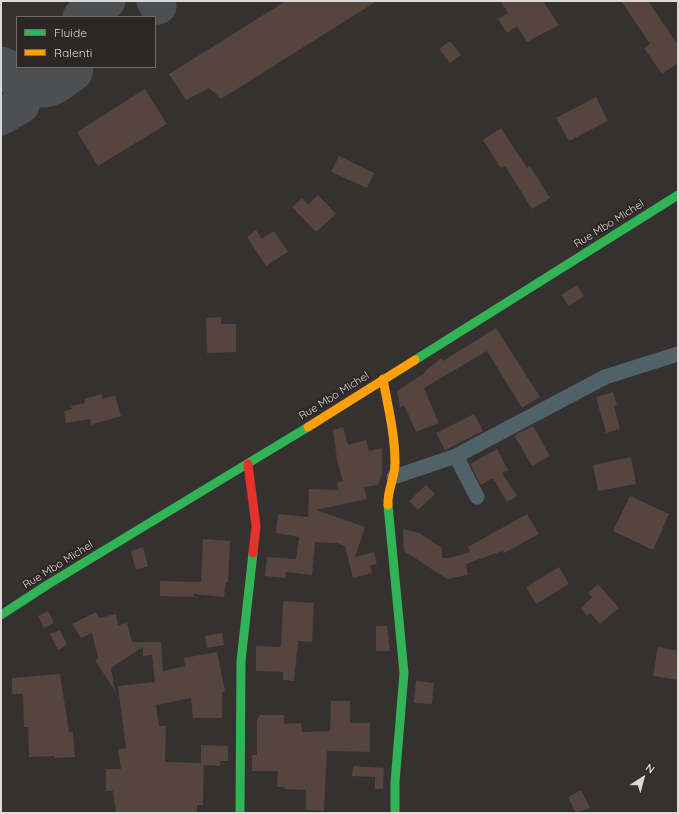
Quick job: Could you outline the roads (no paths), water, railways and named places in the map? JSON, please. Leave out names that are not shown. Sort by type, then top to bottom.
[{"type":"street","name":"Rue Mbo Michel","points":[[1,615],[47,585],[248,464],[678,195]]},
{"type":"street","points":[[394,477],[456,456],[605,377],[678,354]]},
{"type":"street","points":[[383,379],[395,463],[394,477],[389,484],[387,495],[404,673],[401,726],[395,782],[395,813]]},
{"type":"street","points":[[456,456],[477,496]]},
{"type":"street","points":[[240,813],[241,661],[256,526],[248,464]]}]
